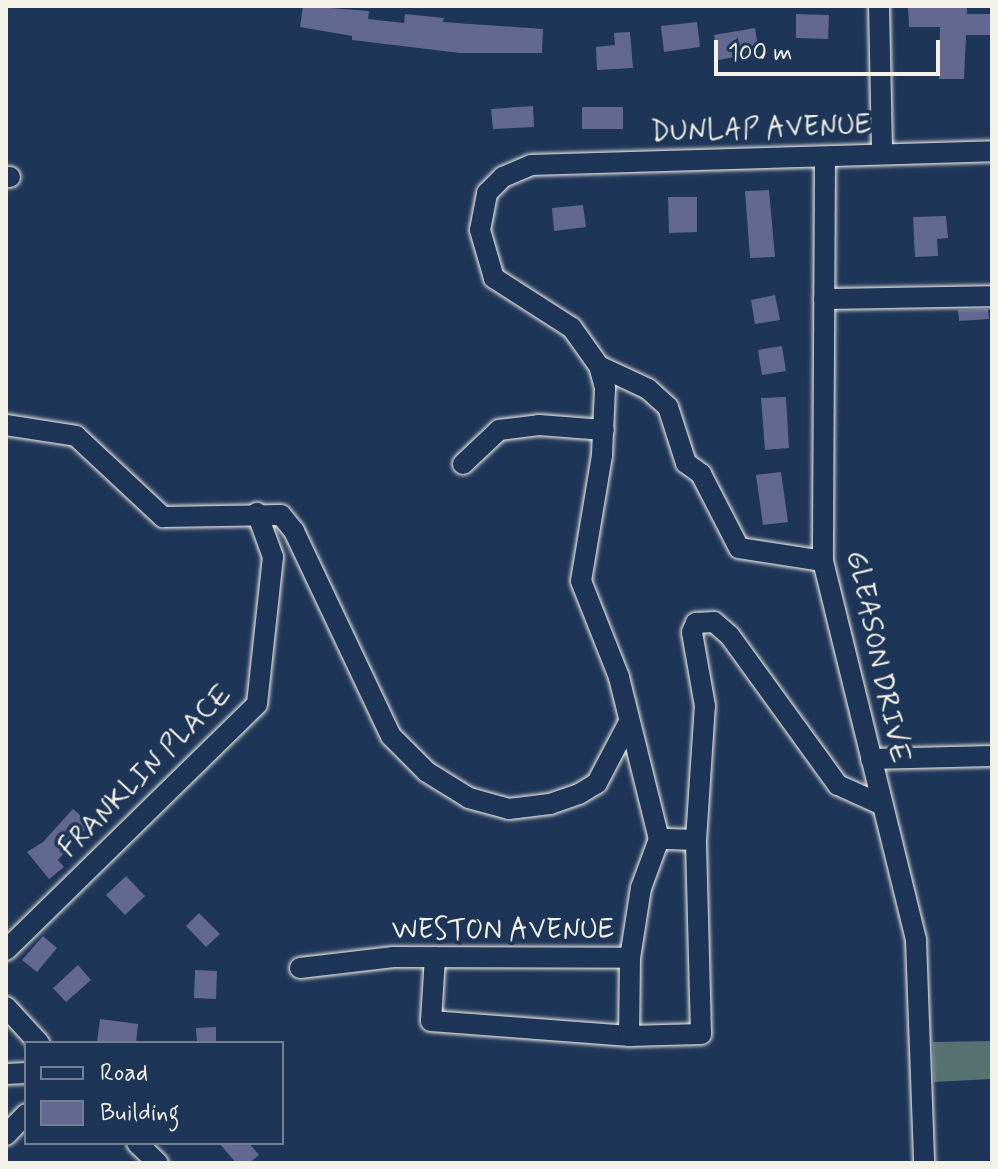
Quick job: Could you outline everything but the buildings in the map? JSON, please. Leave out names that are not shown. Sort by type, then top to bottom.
[{"type":"street","points":[[879,6],[882,154]]},
{"type":"street","name":"DUNLAP AVENUE","points":[[599,366],[572,328],[518,297],[488,269],[480,230],[487,193],[503,177],[531,165],[992,152]]},
{"type":"street","name":"GLEASON DRIVE","points":[[825,159],[823,561],[880,804],[916,940],[924,1163]]},
{"type":"street","points":[[824,299],[992,296]]},
{"type":"street","points":[[696,840],[659,839],[628,724],[619,677],[581,581],[604,430],[599,366],[648,389],[668,407],[686,463],[701,474],[739,548],[823,561]]},
{"type":"street","points":[[6,425],[76,436],[163,517],[279,513],[294,531],[391,736],[446,787],[509,809],[565,800],[597,783],[628,724]]},
{"type":"street","points":[[463,464],[499,430],[539,425],[604,430]]},
{"type":"street","name":"FRANKLIN PLACE","points":[[6,950],[257,704],[273,557],[257,513]]},
{"type":"street","points":[[435,957],[431,1021],[629,1036],[701,1034],[696,840],[705,706],[692,632],[704,620],[730,636],[838,785],[880,804]]},
{"type":"street","points":[[871,759],[992,756]]},
{"type":"street","name":"WESTON AVENUE","points":[[300,968],[435,957],[630,958],[641,888],[659,839]]},
{"type":"street","points":[[629,1036],[630,958]]},
{"type":"street","points":[[6,1007],[37,1041]]},
{"type":"street","points":[[6,1135],[24,1116]]},
{"type":"street","points":[[139,1145],[158,1163]]},
{"type":"green space","points":[[992,1041],[992,1079],[934,1082],[933,1042]]}]
